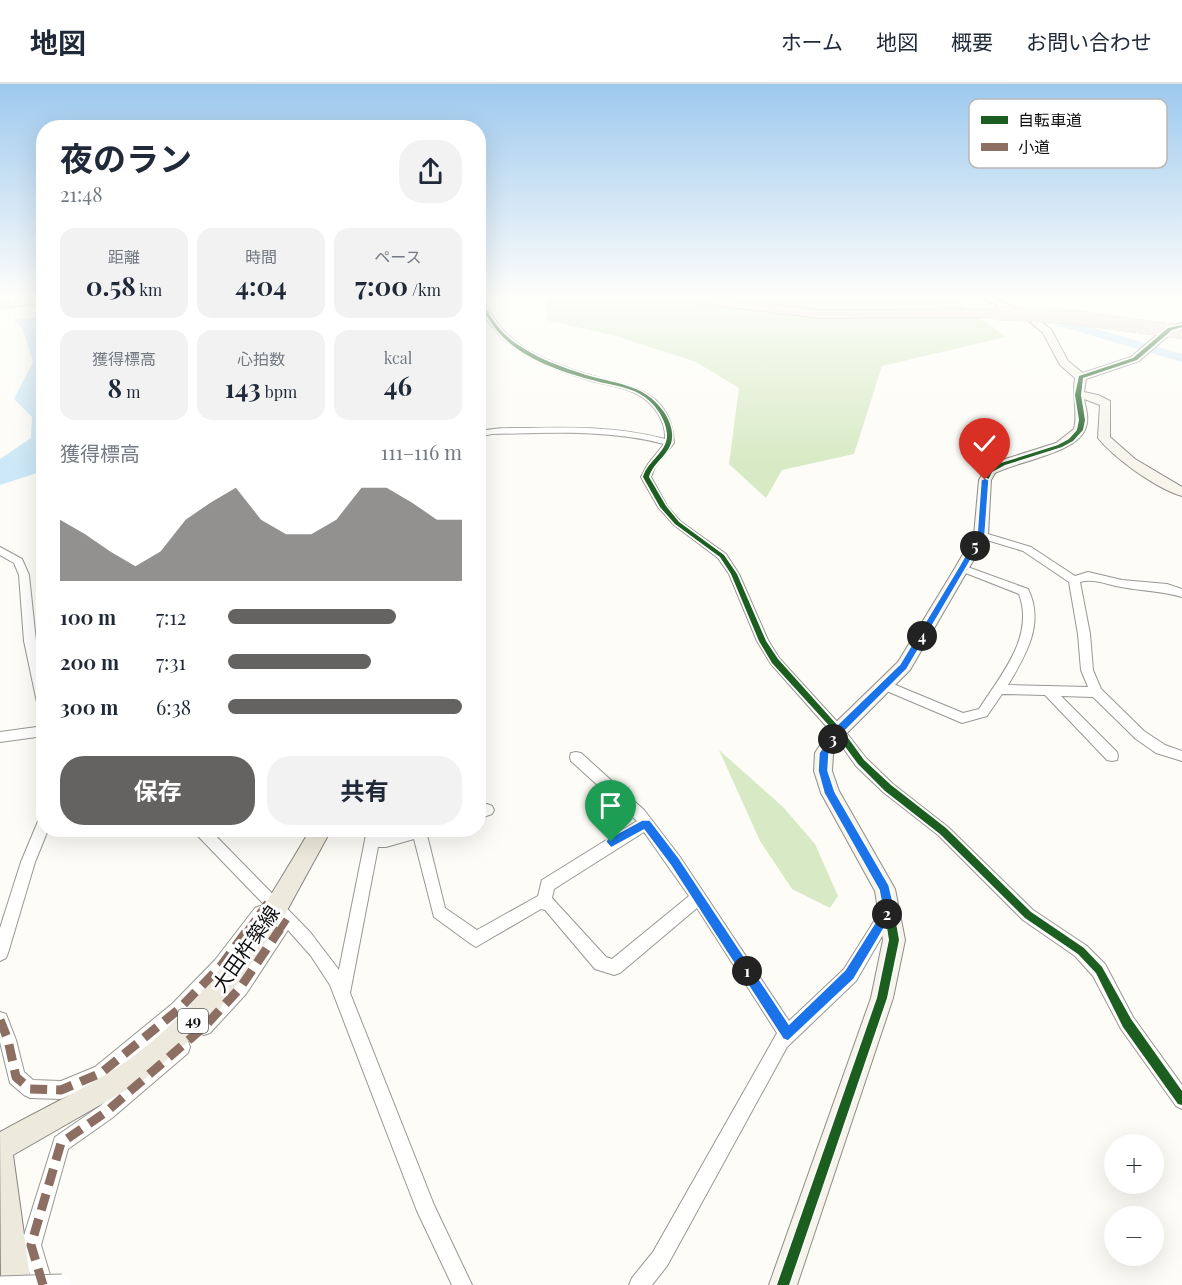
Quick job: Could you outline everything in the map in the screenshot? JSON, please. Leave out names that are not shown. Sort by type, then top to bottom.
[{"type":"main road","name":"大田杵築線","points":[[0,1147],[133,1072],[201,1014],[278,908],[317,837]]},
{"type":"main road","points":[[0,1158],[16,1285]]},
{"type":"street","points":[[527,350],[570,371],[640,392],[663,416],[671,433],[670,443],[647,470],[646,477],[651,488],[676,523],[722,556],[734,574],[758,631],[775,661],[838,731],[861,762],[888,788],[943,831],[1028,915],[1087,957],[1099,970],[1127,1023],[1182,1100]]},
{"type":"street","points":[[1057,350],[1064,363],[1082,376]]},
{"type":"street","points":[[1082,376],[1122,365],[1146,350]]},
{"type":"street","points":[[783,1285],[882,998],[894,940],[885,889],[830,793],[823,771],[824,753],[838,731],[904,666],[962,568],[981,535],[985,480],[990,471],[1002,464],[1060,446],[1071,440],[1080,430],[1082,420],[1078,395],[1082,376]]},
{"type":"street","points":[[1078,395],[1094,397],[1106,403],[1104,438],[1113,448],[1128,461],[1182,492]]},
{"type":"street","points":[[486,433],[602,429],[643,435],[670,443]]},
{"type":"street","points":[[981,535],[1027,549],[1074,580],[1084,634],[1087,670],[1096,692],[1140,735],[1161,749],[1182,756]]},
{"type":"street","points":[[0,550],[18,561],[24,575],[30,641],[36,669]]},
{"type":"street","points":[[886,686],[962,718],[983,713],[1022,647],[1030,622],[1028,600],[1024,592],[962,568]]},
{"type":"street","points":[[1074,580],[1088,576],[1122,584],[1167,588],[1182,593]]},
{"type":"street","points":[[997,689],[1096,692]]},
{"type":"street","points":[[1048,690],[1112,756]]},
{"type":"street","points":[[0,737],[36,731]]},
{"type":"street","points":[[576,757],[617,791],[646,823],[699,898],[788,1034]]},
{"type":"street","points":[[544,903],[547,885],[611,842],[646,823]]},
{"type":"street","points":[[0,953],[28,862],[39,837]]},
{"type":"street","points":[[208,837],[311,940],[343,991],[350,1016],[427,1211],[462,1285]]},
{"type":"street","points":[[343,991],[373,837]]},
{"type":"street","points":[[377,837],[386,841],[399,837]]},
{"type":"street","points":[[423,837],[439,912],[476,939],[540,902],[549,904],[601,963],[614,967],[699,898]]},
{"type":"street","points":[[0,1020],[8,1040],[16,1077],[30,1089],[61,1090],[101,1073],[178,1010],[278,908]]},
{"type":"street","points":[[60,1284],[31,1245],[61,1143],[106,1113],[206,1025],[240,988],[278,908]]},
{"type":"street","points":[[639,1285],[660,1259],[754,1085],[788,1034],[850,975],[889,910]]},
{"type":"street","points":[[0,1285],[60,1284]]},
{"type":"green space","points":[[659,350],[950,350],[882,366],[854,454],[782,470],[766,498],[729,464],[739,388],[696,362]]},
{"type":"green space","points":[[719,750],[783,807],[815,844],[838,896],[830,908],[792,889],[760,841]]},
{"type":"water","points":[[29,350],[36,350],[36,473],[0,485],[0,459],[31,438],[32,417],[14,399],[33,362]]},
{"type":"waterway","points":[[1155,350],[1182,358]]},
{"type":"marked path","points":[[0,1020],[8,1040],[16,1077],[30,1089],[61,1090],[101,1073],[178,1010],[221,966],[269,900]]},
{"type":"marked path","points":[[43,1285],[31,1245],[61,1143],[106,1112],[206,1025],[240,988],[287,919]]},
{"type":"cycle path","points":[[523,350],[572,372],[635,390],[655,404],[667,423],[670,436],[667,448],[651,466],[646,477],[663,507],[677,523],[722,556],[734,574],[763,641],[775,661],[838,731],[861,762],[888,788],[943,831],[1028,915],[1081,951],[1099,970],[1127,1023],[1182,1100]]},
{"type":"cycle path","points":[[783,1285],[882,998],[894,940],[885,889],[830,793],[823,771],[824,753],[838,731],[904,666],[962,568],[981,535],[985,480],[990,471],[1003,464],[1060,446],[1071,440],[1080,430],[1082,420],[1078,395],[1081,377],[1135,359],[1145,350]]},
{"type":"route","points":[[611,842],[646,823],[675,862],[788,1034],[850,975],[889,910],[885,889],[830,793],[823,771],[824,753],[838,731],[904,666],[962,568],[981,535],[985,480]]}]
